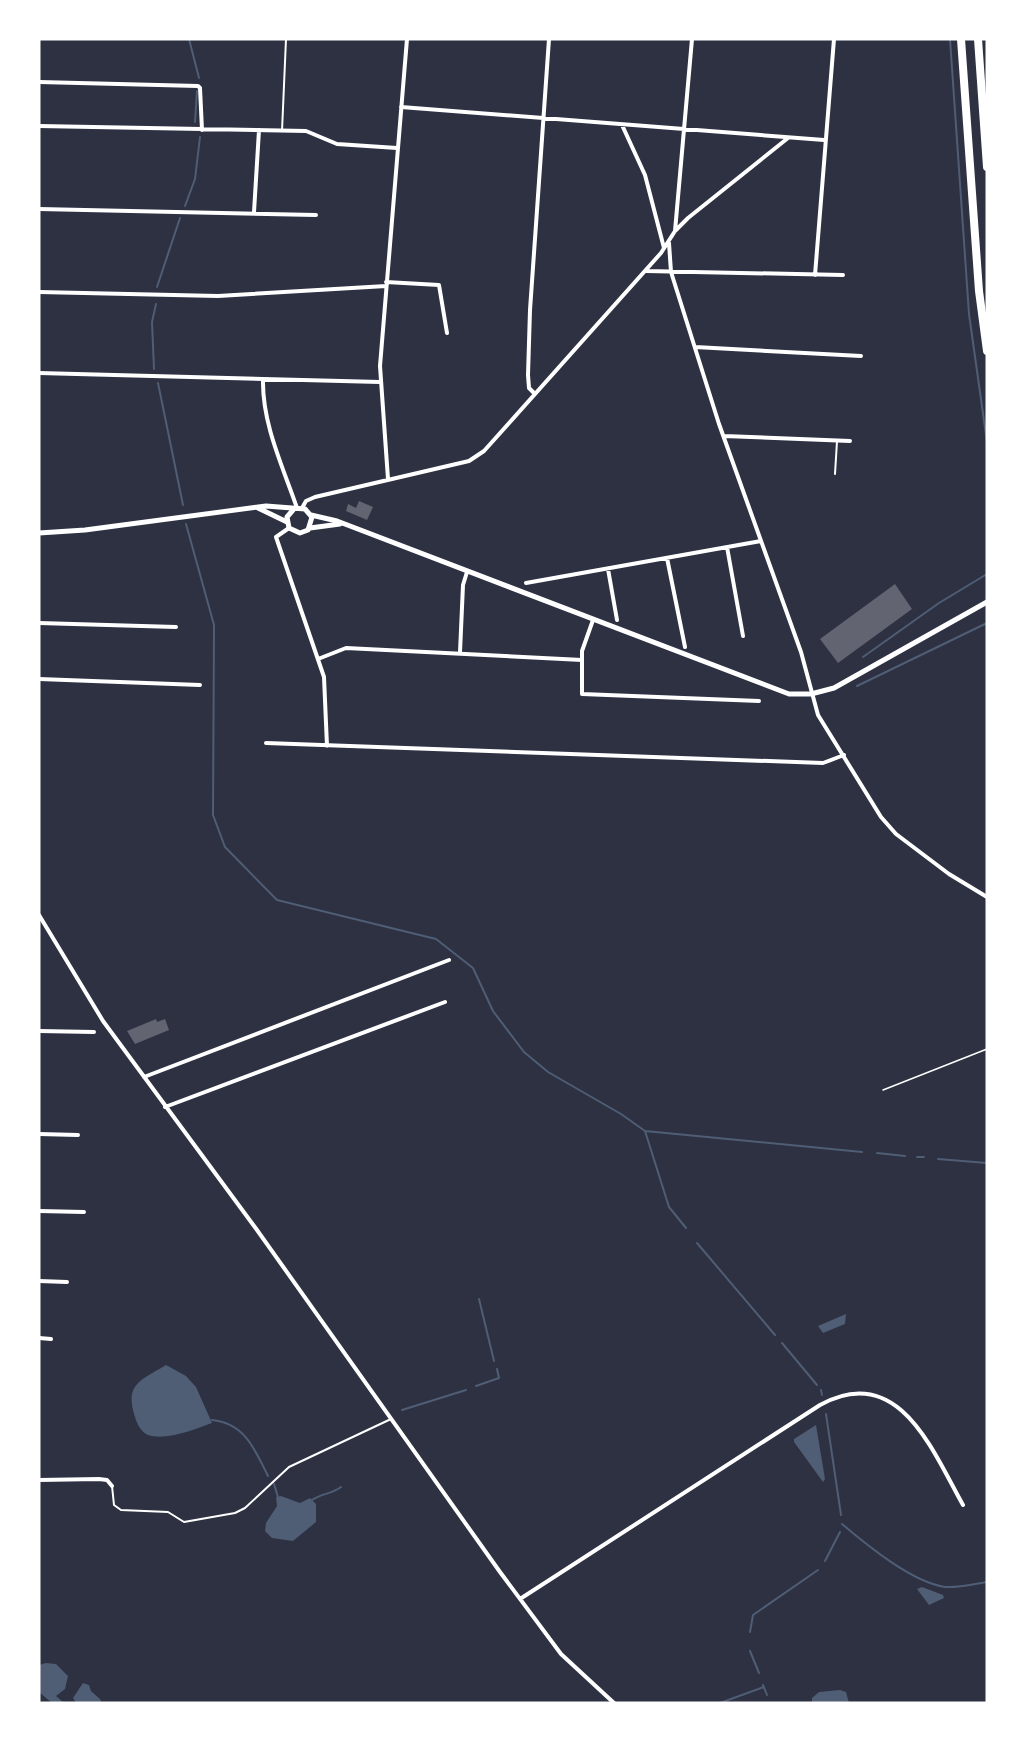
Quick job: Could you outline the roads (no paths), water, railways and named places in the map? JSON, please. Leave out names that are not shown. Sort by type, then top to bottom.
[{"type":"highway","points":[[961,39],[979,291],[987,351]]},
{"type":"highway","points":[[978,39],[987,167]]},
{"type":"street","points":[[388,479],[380,382],[407,39]]},
{"type":"street","points":[[535,394],[529,388],[528,375],[542,118],[549,39]]},
{"type":"street","points":[[327,746],[326,691],[318,660],[276,538],[288,525],[297,509],[315,497],[469,461],[484,452],[669,243],[675,231],[692,39]]},
{"type":"street","points":[[815,275],[824,140],[834,39]]},
{"type":"street","points":[[39,82],[198,86],[200,88],[201,130]]},
{"type":"street","points":[[401,107],[824,140]]},
{"type":"street","points":[[622,125],[645,175],[664,248]]},
{"type":"street","points":[[39,126],[306,131],[337,144],[397,147]]},
{"type":"street","points":[[254,212],[259,130]]},
{"type":"street","points":[[675,231],[788,138]]},
{"type":"street","points":[[39,209],[316,215]]},
{"type":"street","points":[[669,243],[671,272],[723,436],[801,652],[818,715],[883,819],[903,840],[949,874],[987,897]]},
{"type":"street","points":[[645,271],[843,275]]},
{"type":"street","points":[[39,292],[218,296],[386,284],[439,285],[447,333]]},
{"type":"street","points":[[695,347],[861,356]]},
{"type":"street","points":[[39,373],[380,382]]},
{"type":"street","points":[[263,379],[266,413],[297,509]]},
{"type":"street","points":[[723,436],[850,441]]},
{"type":"street","points":[[39,533],[266,506],[297,509],[311,515],[338,521],[340,524],[777,692],[811,694],[844,683],[987,602]]},
{"type":"street","points":[[258,508],[300,533],[310,528],[340,524]]},
{"type":"street","points":[[310,528],[311,515]]},
{"type":"street","points":[[526,583],[761,541]]},
{"type":"street","points":[[727,548],[743,636]]},
{"type":"street","points":[[667,558],[685,647]]},
{"type":"street","points":[[608,569],[617,621]]},
{"type":"street","points":[[460,652],[463,585],[467,572]]},
{"type":"street","points":[[593,620],[583,648],[580,690],[584,695],[759,701]]},
{"type":"street","points":[[39,623],[176,627]]},
{"type":"street","points":[[318,660],[346,648],[582,660]]},
{"type":"street","points":[[39,679],[200,685]]},
{"type":"street","points":[[266,743],[824,763],[844,755]]},
{"type":"street","points":[[39,915],[102,1021],[520,1599],[567,1660],[614,1703]]},
{"type":"street","points":[[144,1077],[449,960]]},
{"type":"street","points":[[165,1107],[445,1002]]},
{"type":"street","points":[[39,1030],[94,1032]]},
{"type":"street","points":[[39,1134],[78,1135]]},
{"type":"street","points":[[39,1211],[84,1212]]},
{"type":"street","points":[[39,1281],[67,1282]]},
{"type":"street","points":[[39,1338],[51,1339]]},
{"type":"street","points":[[520,1599],[820,1405],[841,1397],[869,1395],[903,1410],[920,1428],[963,1505]]},
{"type":"street","points":[[39,1480],[99,1479],[107,1480],[112,1486]]},
{"type":"lane","points":[[282,131],[286,39]]},
{"type":"lane","points":[[835,474],[837,441]]},
{"type":"lane","points":[[112,1486],[114,1505],[121,1510],[168,1512],[184,1522],[235,1513],[252,1504],[267,1486],[289,1467],[392,1419]]},
{"type":"water","points":[[846,1314],[845,1324],[823,1333],[818,1326]]},
{"type":"water","points":[[166,1365],[186,1376],[196,1387],[212,1423],[181,1434],[164,1436],[148,1435],[141,1430],[132,1406],[133,1390],[142,1379]]},
{"type":"water","points":[[816,1425],[825,1479],[823,1482],[794,1442],[794,1439]]},
{"type":"water","points":[[281,1496],[300,1503],[310,1498],[316,1504],[316,1522],[293,1541],[272,1538],[265,1531],[266,1523],[277,1506],[276,1497]]},
{"type":"water","points":[[922,1587],[943,1595],[944,1598],[929,1605],[917,1589]]},
{"type":"water","points":[[56,1664],[68,1676],[65,1689],[56,1696],[64,1703],[52,1703],[39,1692],[39,1665]]},
{"type":"water","points":[[83,1683],[89,1685],[91,1691],[101,1700],[100,1703],[76,1703],[73,1698]]},
{"type":"water","points":[[840,1690],[846,1692],[849,1703],[812,1703],[812,1698],[819,1692]]},
{"type":"waterway","points":[[189,39],[199,78]]},
{"type":"waterway","points":[[950,39],[969,314],[987,442]]},
{"type":"waterway","points":[[195,122],[197,91]]},
{"type":"waterway","points":[[185,206],[195,179],[200,137]]},
{"type":"waterway","points":[[157,287],[180,218]]},
{"type":"waterway","points":[[154,369],[152,322],[156,304]]},
{"type":"waterway","points":[[158,383],[183,505]]},
{"type":"waterway","points":[[186,524],[214,625],[213,815],[225,847],[277,900],[436,939],[473,968],[493,1011],[524,1052],[548,1072],[621,1114],[645,1131],[669,1207],[686,1228]]},
{"type":"waterway","points":[[863,657],[939,603],[987,574]]},
{"type":"waterway","points":[[857,686],[987,623]]},
{"type":"waterway","points":[[645,1131],[862,1152]]},
{"type":"waterway","points":[[877,1153],[905,1156]]},
{"type":"waterway","points":[[917,1157],[924,1157]]},
{"type":"waterway","points":[[938,1159],[987,1163]]},
{"type":"waterway","points":[[697,1243],[775,1335]]},
{"type":"waterway","points":[[479,1299],[494,1361]]},
{"type":"waterway","points":[[782,1343],[817,1385]]},
{"type":"waterway","points":[[476,1386],[499,1378],[497,1369]]},
{"type":"waterway","points":[[402,1410],[466,1390]]},
{"type":"waterway","points":[[821,1390],[822,1395]]},
{"type":"waterway","points":[[826,1414],[841,1515]]},
{"type":"waterway","points":[[212,1420],[233,1426],[241,1432],[248,1439],[268,1476]]},
{"type":"waterway","points":[[274,1484],[278,1497]]},
{"type":"waterway","points":[[312,1500],[341,1487]]},
{"type":"waterway","points":[[842,1524],[891,1562],[932,1584],[950,1587],[987,1582]]},
{"type":"waterway","points":[[825,1561],[840,1532]]},
{"type":"waterway","points":[[750,1632],[753,1615],[818,1570]]},
{"type":"waterway","points":[[750,1651],[759,1673]]},
{"type":"waterway","points":[[763,1685],[767,1695]]},
{"type":"waterway","points":[[720,1703],[764,1687]]}]
